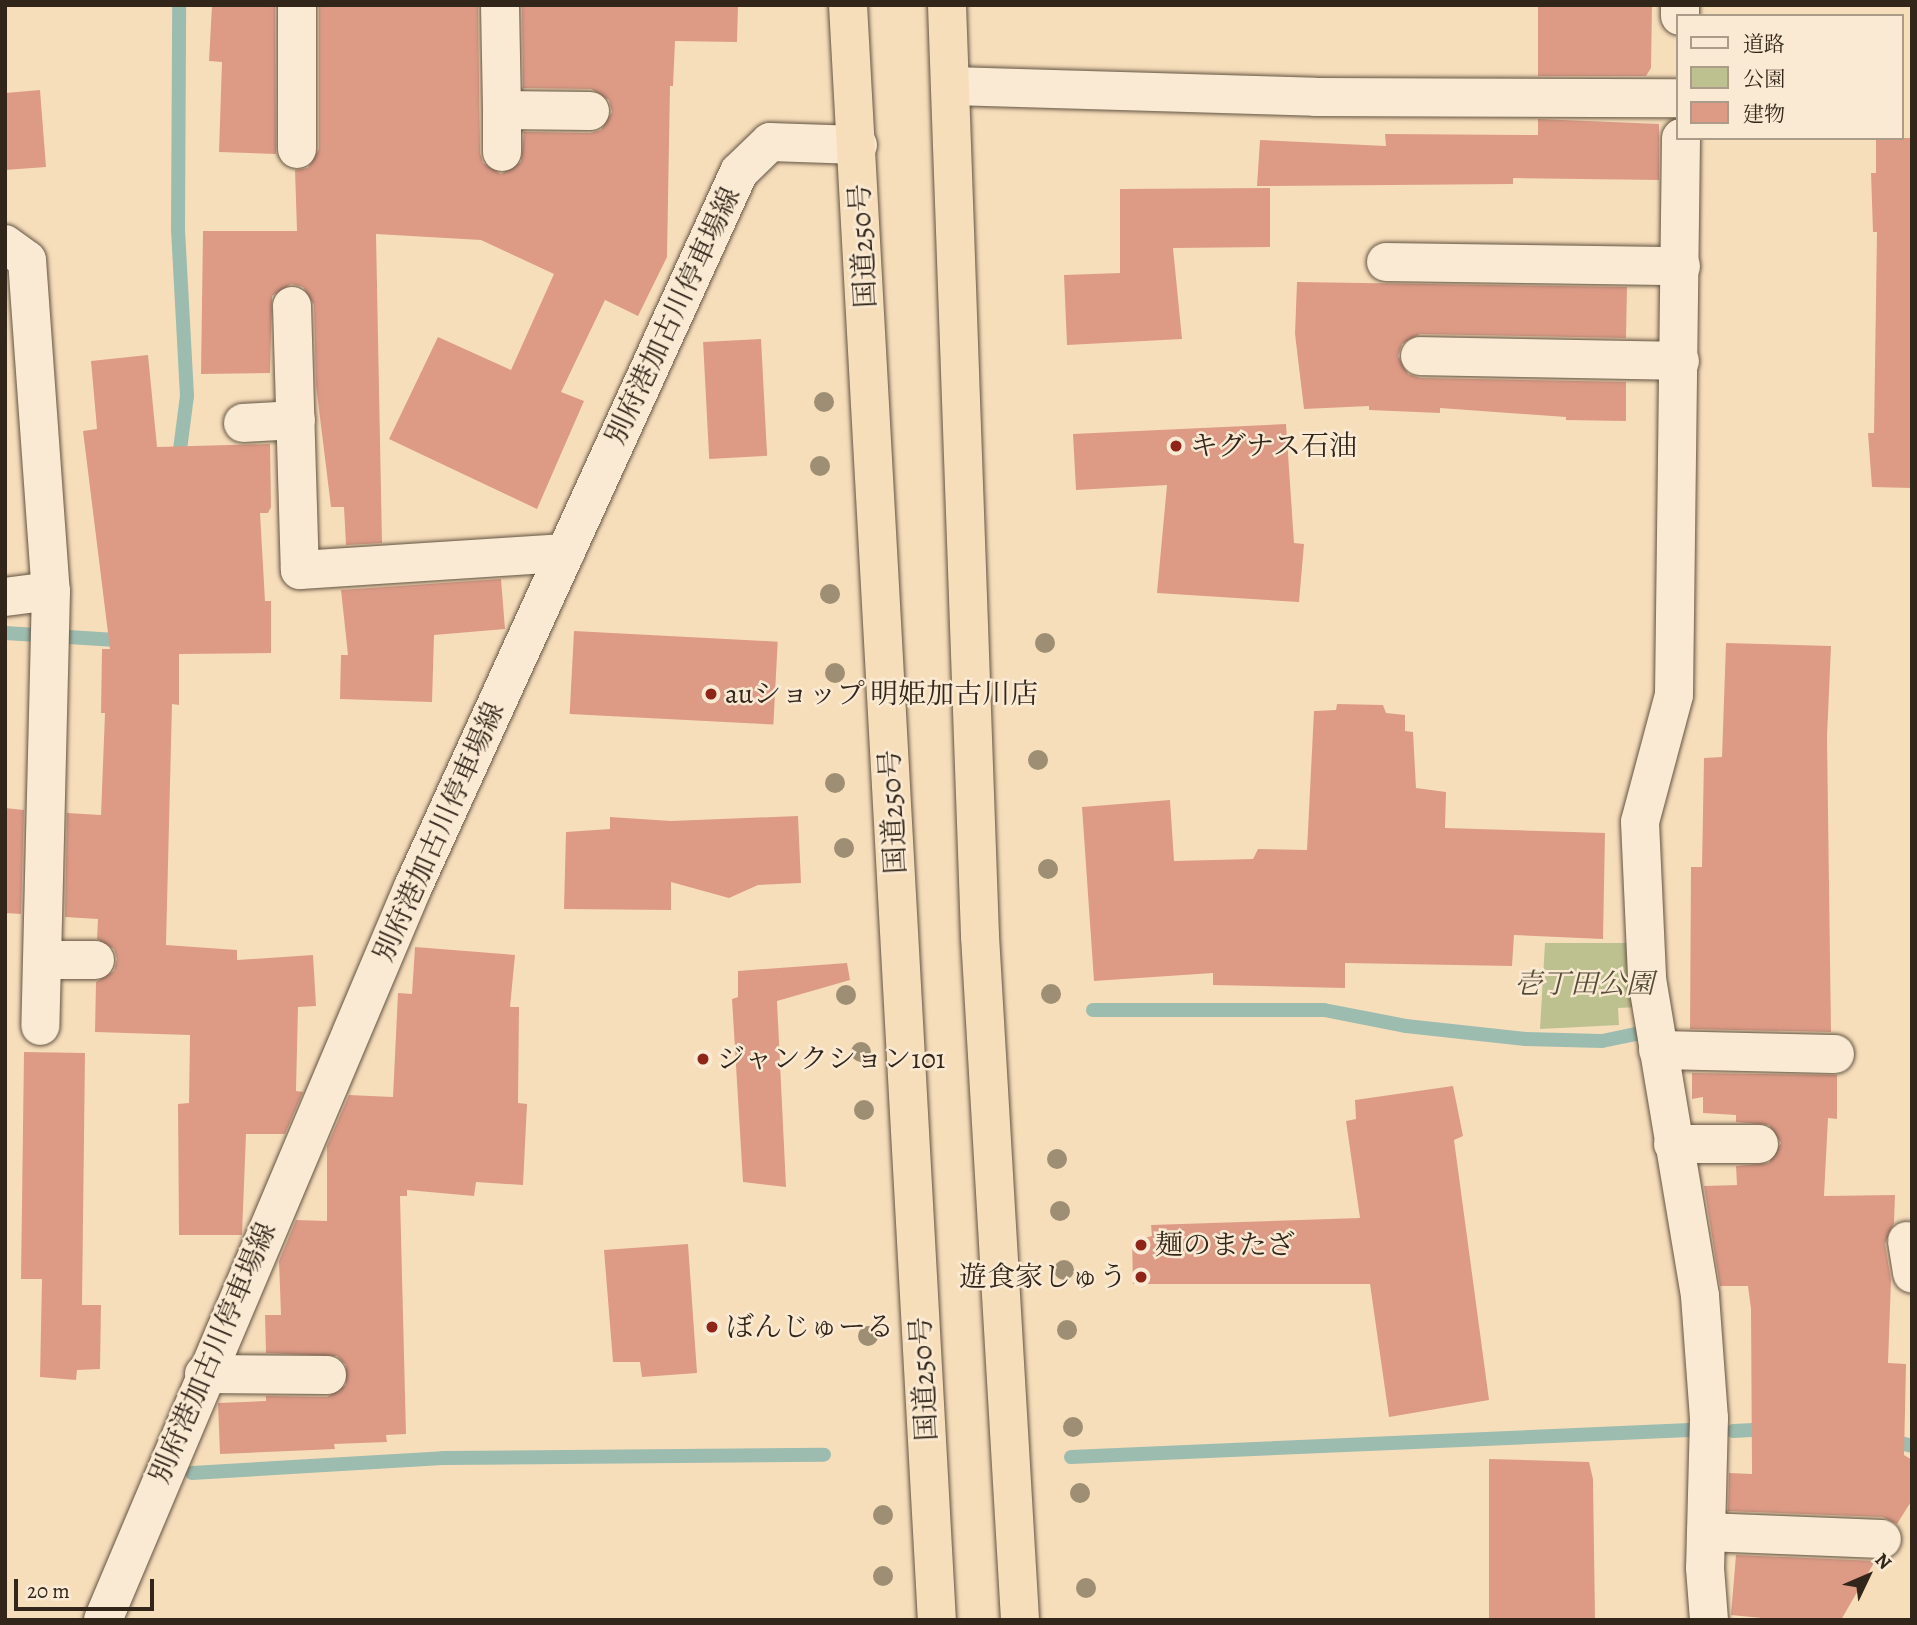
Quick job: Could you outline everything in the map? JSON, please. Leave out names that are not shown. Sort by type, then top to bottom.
[{"type":"highway","name":"国道250号","points":[[848,5],[858,145],[937,1620]]},
{"type":"highway","points":[[947,5],[980,936],[1020,1620]]},
{"type":"street","points":[[297,5],[297,149]]},
{"type":"street","points":[[500,5],[502,152]]},
{"type":"street","points":[[951,86],[1315,97],[1675,98]]},
{"type":"street","points":[[502,110],[590,111]]},
{"type":"street","points":[[1681,140],[1674,695],[1640,822],[1647,979],[1700,1296],[1709,1418],[1706,1532],[1709,1620]]},
{"type":"street","name":"別府港加古川停車場線","points":[[103,1620],[204,1374],[413,887],[739,173],[770,142],[858,145]]},
{"type":"street","points":[[5,244],[27,261],[51,591],[40,1026]]},
{"type":"street","points":[[1386,262],[1681,266]]},
{"type":"street","points":[[292,306],[300,570],[565,553]]},
{"type":"street","points":[[1420,356],[1680,361]]},
{"type":"street","points":[[243,423],[296,420]]},
{"type":"street","points":[[5,597],[51,591]]},
{"type":"street","points":[[43,960],[94,960]]},
{"type":"street","points":[[1658,1050],[1835,1054]]},
{"type":"street","points":[[1673,1144],[1759,1144]]},
{"type":"street","points":[[204,1374],[327,1375]]},
{"type":"street","points":[[1706,1532],[1882,1539]]},
{"type":"green space","name":"壱丁田公園","points":[[1545,943],[1639,943],[1639,1007],[1618,1008],[1619,1025],[1540,1029]]},
{"type":"building","points":[[212,5],[275,5],[276,154],[219,152],[222,62],[209,61]]},
{"type":"building","points":[[319,5],[478,5],[480,153],[483,163],[501,174],[521,162],[524,132],[590,133],[601,130],[612,112],[609,100],[591,89],[523,88],[522,5],[738,5],[737,42],[675,41],[673,86],[670,86],[667,257],[638,316],[605,300],[561,392],[584,401],[537,509],[389,439],[438,337],[511,370],[554,274],[481,240],[376,234],[382,543],[346,545],[344,507],[331,507],[316,385],[314,305],[303,287],[291,284],[272,296],[270,373],[201,374],[203,231],[297,231],[295,170],[308,168],[319,149]]},
{"type":"building","points":[[1538,5],[1652,5],[1651,68],[1646,76],[1538,76]]},
{"type":"building","points":[[40,90],[46,167],[5,170],[5,93]]},
{"type":"building","points":[[1538,119],[1659,124],[1659,180],[1513,178],[1513,184],[1257,186],[1260,140],[1386,146],[1385,134],[1538,135]]},
{"type":"building","points":[[1912,138],[1912,488],[1872,487],[1868,433],[1874,433],[1877,232],[1873,232],[1871,173],[1876,173],[1876,140]]},
{"type":"building","points":[[1270,188],[1270,247],[1173,248],[1182,339],[1067,345],[1064,275],[1120,273],[1120,189]]},
{"type":"building","points":[[1297,282],[1627,287],[1626,338],[1420,334],[1402,344],[1398,356],[1408,374],[1420,378],[1626,382],[1626,421],[1566,420],[1566,417],[1440,408],[1440,413],[1369,410],[1369,406],[1304,409],[1295,334]]},
{"type":"building","points":[[761,339],[767,456],[709,459],[703,342]]},
{"type":"building","points":[[148,355],[157,447],[270,444],[271,507],[268,513],[260,513],[265,601],[271,601],[271,653],[179,654],[179,705],[172,704],[166,945],[237,950],[237,960],[313,955],[316,1006],[298,1007],[296,1091],[303,1092],[285,1134],[246,1134],[242,1235],[179,1235],[178,1104],[189,1103],[190,1035],[95,1032],[96,982],[114,971],[117,959],[114,949],[97,939],[98,919],[65,917],[67,813],[101,815],[105,713],[101,713],[102,649],[110,649],[83,431],[97,429],[91,361]]},
{"type":"building","points":[[1286,424],[1294,543],[1304,544],[1299,602],[1157,593],[1167,485],[1076,490],[1073,434]]},
{"type":"building","points":[[501,579],[505,629],[434,635],[432,702],[340,699],[341,655],[348,655],[341,590]]},
{"type":"building","points":[[574,631],[778,642],[773,725],[570,714]]},
{"type":"building","points":[[1726,643],[1831,646],[1827,737],[1831,1032],[1690,1029],[1691,867],[1702,867],[1704,758],[1722,757]]},
{"type":"building","points":[[1337,704],[1383,705],[1386,713],[1405,715],[1405,731],[1413,732],[1416,788],[1446,792],[1445,828],[1605,833],[1603,939],[1514,935],[1512,966],[1345,963],[1345,988],[1213,985],[1213,973],[1094,981],[1082,807],[1170,800],[1174,861],[1253,859],[1258,849],[1307,850],[1314,711],[1336,710]]},
{"type":"building","points":[[5,808],[24,810],[21,914],[5,913]]},
{"type":"building","points":[[798,816],[801,883],[758,885],[729,898],[671,882],[671,910],[564,909],[566,832],[610,829],[610,817],[671,821]]},
{"type":"building","points":[[415,947],[515,955],[510,1007],[519,1007],[518,1103],[527,1104],[523,1185],[476,1182],[474,1196],[407,1190],[407,1196],[400,1196],[406,1434],[386,1435],[387,1442],[334,1444],[335,1449],[220,1454],[218,1403],[266,1401],[266,1396],[327,1397],[346,1385],[346,1365],[337,1356],[266,1353],[265,1315],[281,1315],[279,1261],[296,1220],[327,1221],[327,1146],[349,1095],[393,1097],[398,993],[412,994]]},
{"type":"building","points":[[847,963],[850,980],[777,1001],[786,1187],[743,1182],[732,999],[738,997],[738,971]]},
{"type":"building","points":[[24,1052],[85,1053],[82,1305],[101,1305],[100,1369],[77,1370],[76,1380],[40,1377],[42,1279],[21,1279]]},
{"type":"building","points":[[1692,1073],[1837,1075],[1837,1119],[1828,1118],[1824,1196],[1895,1195],[1894,1223],[1885,1244],[1891,1280],[1888,1363],[1906,1364],[1904,1455],[1912,1460],[1912,1500],[1897,1524],[1883,1517],[1728,1511],[1729,1473],[1752,1474],[1751,1309],[1748,1286],[1720,1286],[1704,1186],[1737,1185],[1736,1166],[1769,1163],[1781,1143],[1769,1125],[1736,1122],[1736,1115],[1703,1113],[1703,1097],[1692,1099]]},
{"type":"building","points":[[1453,1086],[1463,1136],[1454,1140],[1489,1400],[1389,1417],[1370,1284],[1133,1284],[1132,1241],[1152,1236],[1151,1225],[1360,1218],[1346,1121],[1356,1119],[1355,1100]]},
{"type":"building","points":[[688,1244],[697,1373],[642,1377],[640,1362],[613,1362],[604,1250]]},
{"type":"building","points":[[1489,1459],[1589,1462],[1593,1479],[1595,1620],[1489,1620]]},
{"type":"building","points":[[1736,1555],[1875,1561],[1841,1620],[1782,1620],[1731,1615]]},
{"type":"waterway","points":[[178,465],[187,396],[178,229],[179,5]]},
{"type":"waterway","points":[[5,633],[116,640],[125,636]]},
{"type":"waterway","points":[[1093,1010],[1324,1010],[1406,1026],[1525,1039],[1602,1041],[1646,1032]]},
{"type":"waterway","points":[[1733,1431],[1769,1429]]},
{"type":"waterway","points":[[1071,1457],[1689,1430]]},
{"type":"waterway","points":[[1886,1439],[1912,1446]]},
{"type":"waterway","points":[[192,1473],[443,1458],[824,1455]]},
{"type":"place","name":"キグナス石油","points":[[1176,446]]},
{"type":"place","name":"auショップ 明姫加古川店","points":[[711,694]]},
{"type":"place","name":"ジャンクション101","points":[[703,1059]]},
{"type":"place","name":"麺のまたざ","points":[[1141,1245]]},
{"type":"place","name":"遊食家しゅう","points":[[1141,1277]]},
{"type":"place","name":"ぼんじゅーる","points":[[712,1327]]}]
